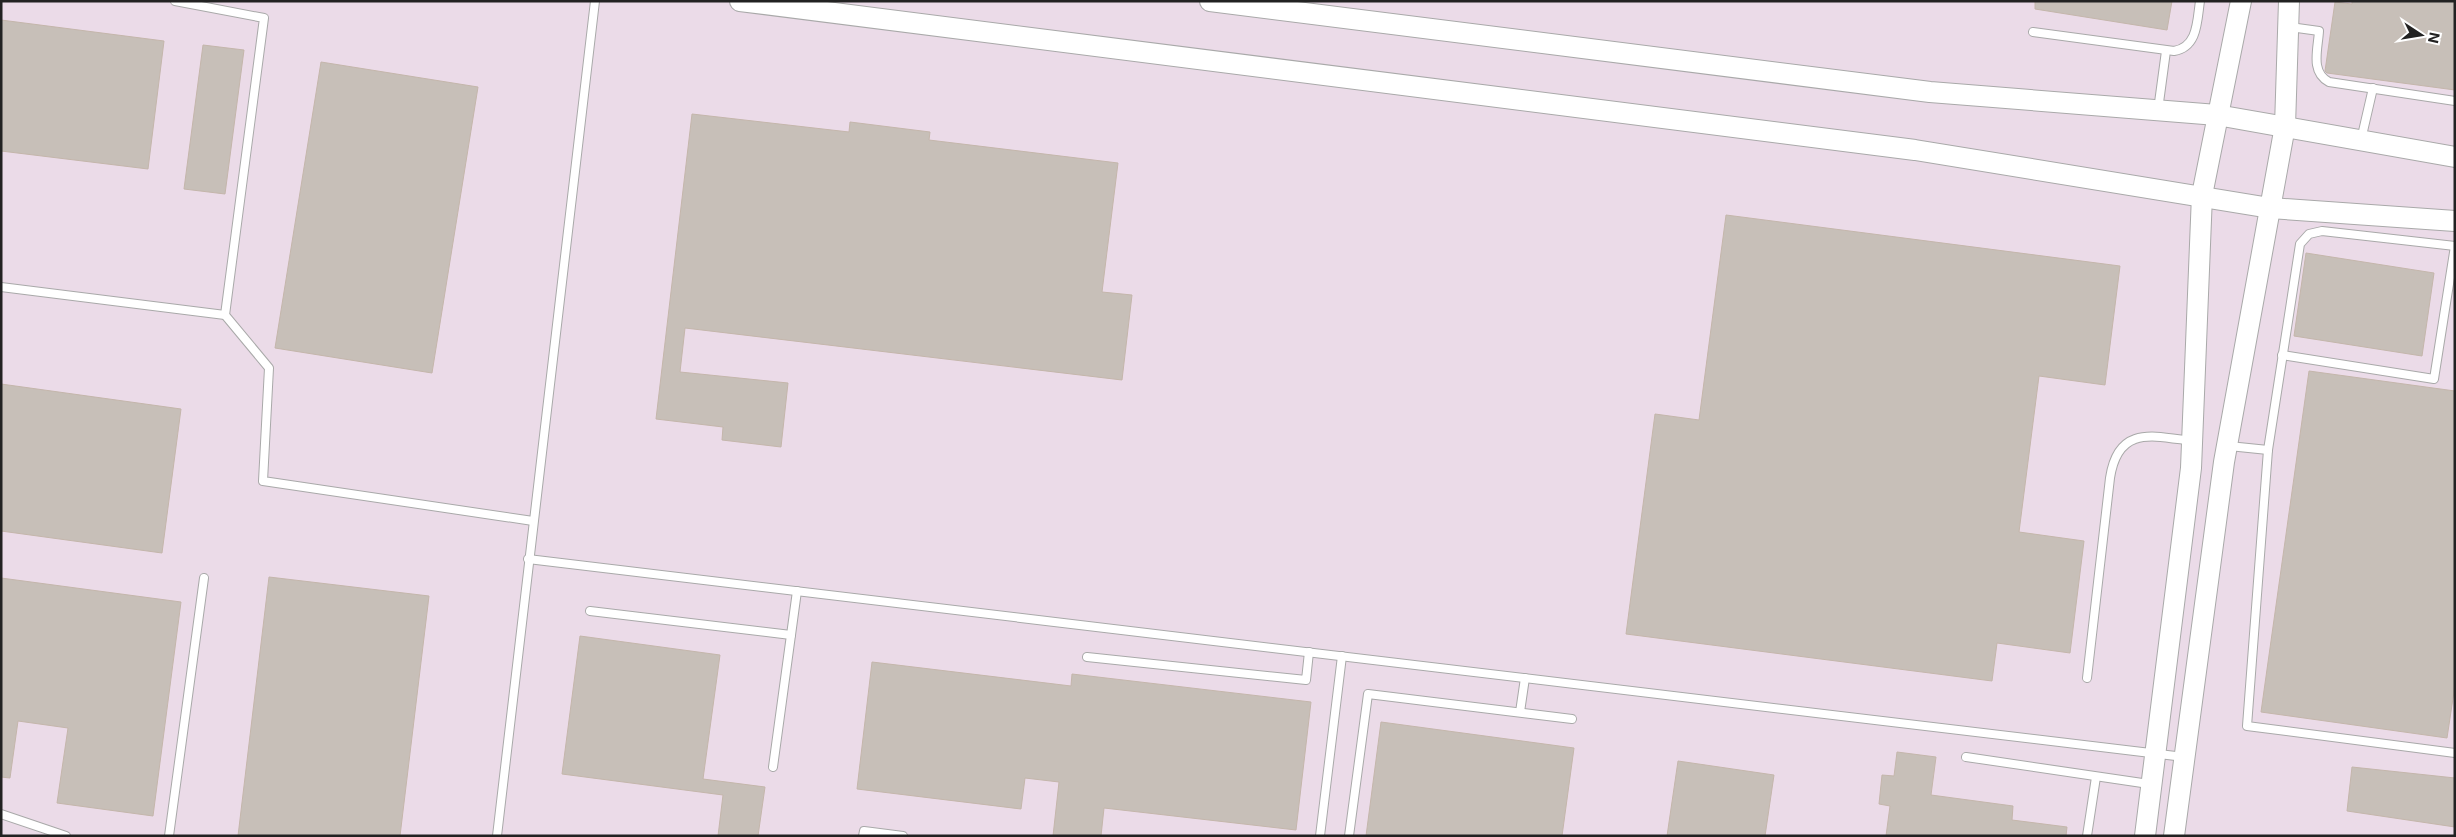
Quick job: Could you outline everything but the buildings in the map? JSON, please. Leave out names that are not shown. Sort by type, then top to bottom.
[{"type":"street","points":[[740,1],[1896,148],[2202,195],[2270,208],[2455,221]]},
{"type":"street","points":[[1210,1],[1930,92],[2217,115],[2455,157]]},
{"type":"street","points":[[2145,836],[2191,468],[2202,195],[2241,1]]},
{"type":"street","points":[[2174,836],[2227,445],[2285,126],[2288,1]]},
{"type":"lane","points":[[175,1],[264,18],[225,315]]},
{"type":"lane","points":[[497,836],[595,1]]},
{"type":"lane","points":[[2033,32],[2166,50],[2180,50],[2191,42],[2194,35],[2200,1]]},
{"type":"lane","points":[[2288,27],[2320,31],[2316,65],[2324,79],[2455,100]]},
{"type":"lane","points":[[2158,111],[2166,50]]},
{"type":"lane","points":[[2362,140],[2373,88]]},
{"type":"lane","points":[[2282,355],[2434,378],[2455,246],[2322,231],[2309,234],[2300,244],[2282,355],[2268,450],[2247,726],[2455,753]]},
{"type":"lane","points":[[1,287],[225,315],[269,368],[263,481],[533,521]]},
{"type":"lane","points":[[2087,678],[2110,478],[2114,460],[2124,446],[2144,435],[2192,441]]},
{"type":"lane","points":[[2227,445],[2268,450]]},
{"type":"lane","points":[[528,559],[2184,757]]},
{"type":"lane","points":[[169,836],[204,578]]},
{"type":"lane","points":[[773,767],[797,591]]},
{"type":"lane","points":[[590,611],[791,635]]},
{"type":"lane","points":[[1087,657],[1306,680],[1309,652]]},
{"type":"lane","points":[[1320,836],[1342,656]]},
{"type":"lane","points":[[1520,712],[1525,678]]},
{"type":"lane","points":[[1349,836],[1368,694],[1572,719]]},
{"type":"lane","points":[[1966,757],[2151,785]]},
{"type":"lane","points":[[2087,836],[2096,777]]},
{"type":"lane","points":[[1,814],[66,836]]},
{"type":"lane","points":[[863,836],[864,831],[903,836]]},
{"type":"shaded area","points":[[1,1],[2455,1],[2455,836],[1,836]]}]
